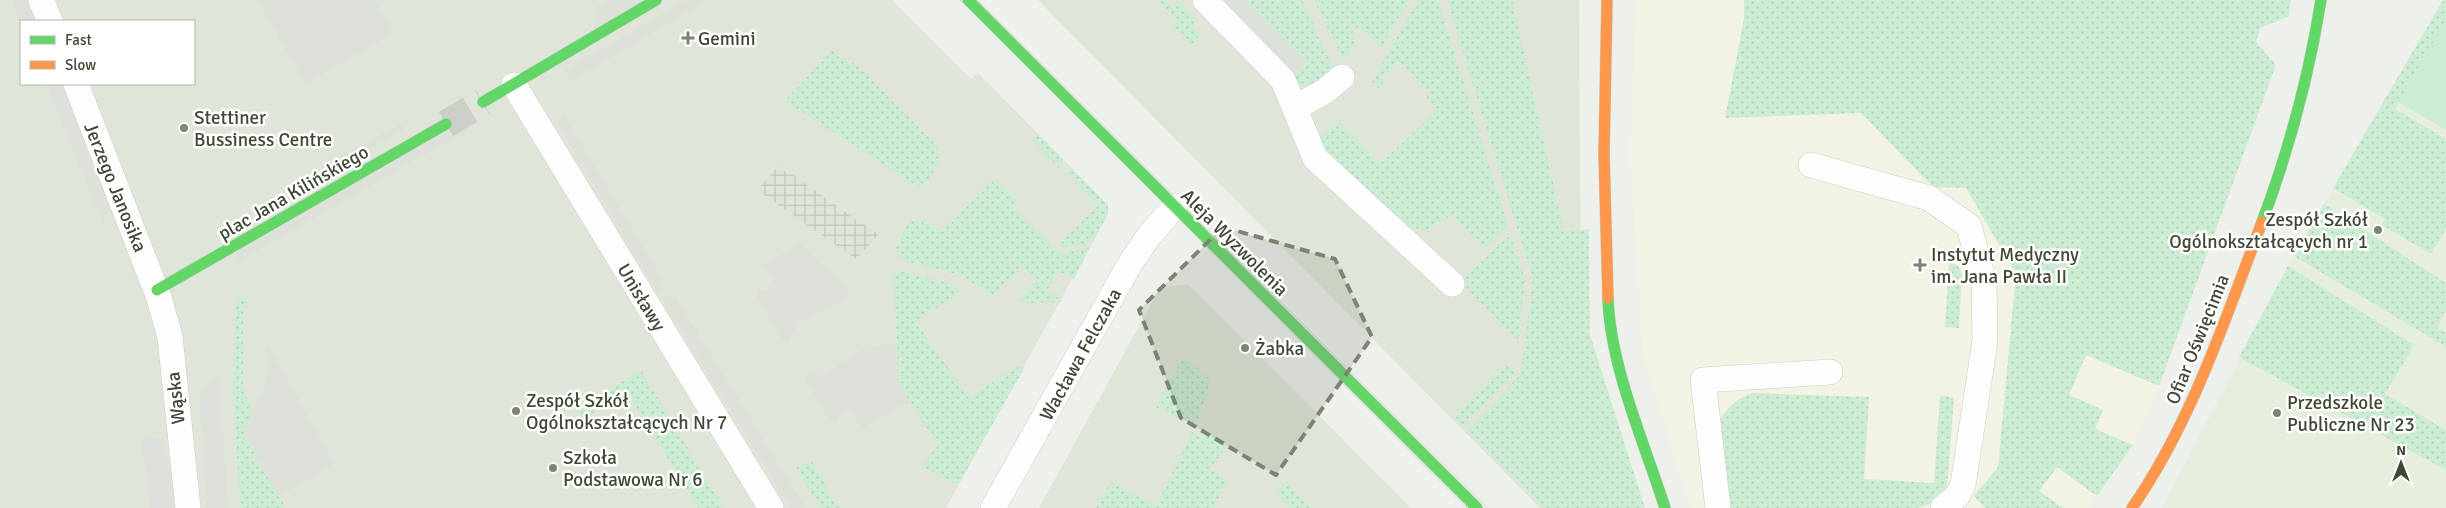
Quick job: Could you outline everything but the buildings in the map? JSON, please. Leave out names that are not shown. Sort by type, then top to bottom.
[{"type":"street","points":[[41,0],[50,20]]},
{"type":"street","points":[[483,102],[656,0]]},
{"type":"street","name":"Aleja Wyzwolenia","points":[[968,0],[1477,508]]},
{"type":"street","points":[[1205,0],[1283,80],[1315,158],[1452,284]]},
{"type":"street","points":[[1607,0],[1604,155],[1609,320],[1614,348],[1623,379],[1665,508]]},
{"type":"street","name":"Ofiar Oświęcimia","points":[[2132,508],[2159,469],[2182,424],[2253,245],[2298,109],[2315,41],[2321,0]]},
{"type":"street","points":[[1295,108],[1325,91],[1342,77]]},
{"type":"street","name":"Jerzego Janosika","points":[[76,85],[156,290]]},
{"type":"street","name":"Unisławy","points":[[514,85],[771,508]]},
{"type":"street","name":"plac Jana Kilińskiego","points":[[156,290],[446,124]]},
{"type":"street","points":[[1811,165],[1929,198],[1969,226],[1984,282],[1985,341],[1963,485],[1958,495],[1943,508]]},
{"type":"street","name":"Wacława Felczaka","points":[[993,508],[1131,262],[1149,236],[1175,206]]},
{"type":"street","name":"Wąska","points":[[156,290],[170,336],[188,508]]},
{"type":"street","points":[[1718,508],[1702,380],[1830,372]]},
{"type":"highlighted area","points":[[1223,227],[1335,259],[1372,337],[1276,475],[1181,418],[1139,310]]},
{"type":"shaded area","points":[[0,0],[892,0],[971,79],[978,73],[1108,205],[1108,214],[946,508],[0,508]]},
{"type":"shaded area","points":[[12,0],[34,0],[43,20],[20,20]]},
{"type":"shaded area","points":[[257,0],[374,0],[394,33],[306,84]]},
{"type":"shaded area","points":[[608,0],[650,0],[594,33],[595,8]]},
{"type":"shaded area","points":[[686,0],[709,0],[571,81],[565,70]]},
{"type":"shaded area","points":[[1038,0],[1579,0],[1581,338],[1635,508],[1540,508]]},
{"type":"shaded area","points":[[1215,0],[1244,0],[1306,62],[1291,75]]},
{"type":"shaded area","name":"Instytut Medyczny im. Jana Pawła II","points":[[1636,0],[2291,0],[2289,16],[2260,28],[2256,42],[2276,65],[2159,386],[2133,445],[2089,508],[1691,508],[1643,358],[1630,160]]},
{"type":"shaded area","name":"Zespół Szkół Ogólnokształcących nr 1","points":[[2443,0],[2446,0],[2446,508],[2162,508],[2290,262]]},
{"type":"shaded area","points":[[46,85],[69,85],[114,195],[103,223]]},
{"type":"shaded area","points":[[564,114],[664,281],[658,293],[557,123]]},
{"type":"shaded area","points":[[410,118],[406,128],[302,187],[291,185]]},
{"type":"shaded area","points":[[480,123],[236,263],[238,251],[460,124]]},
{"type":"shaded area","points":[[779,165],[789,175],[792,174],[845,212],[847,211],[856,220],[858,218],[878,235],[856,259],[757,190]]},
{"type":"shaded area","points":[[801,243],[849,290],[845,299],[795,323],[797,329],[792,333],[789,341],[781,339],[756,296],[758,288],[767,291],[777,287],[763,265]]},
{"type":"shaded area","points":[[1188,284],[1411,508],[1039,508],[1160,288]]},
{"type":"shaded area","points":[[675,296],[806,508],[791,508],[661,298]]},
{"type":"shaded area","points":[[267,343],[335,464],[279,496],[244,435],[253,408],[265,386]]},
{"type":"shaded area","points":[[895,343],[899,379],[909,402],[862,429],[850,409],[839,416],[838,423],[830,421],[805,381],[808,372],[824,373],[867,347]]},
{"type":"shaded area","points":[[219,373],[228,508],[207,508],[199,395]]},
{"type":"shaded area","points":[[164,437],[175,508],[151,508],[141,440]]},
{"type":"green space","points":[[1157,0],[1167,0],[1165,2],[1172,8],[1178,1],[1198,22],[1192,28],[1200,35],[1191,45],[1172,26],[1177,20]]},
{"type":"green space","points":[[1244,0],[1302,0],[1333,68],[1311,86],[1295,85],[1291,75],[1306,61]]},
{"type":"green space","points":[[1314,0],[1408,0],[1382,47],[1359,26],[1350,35],[1357,44],[1343,59]]},
{"type":"green space","points":[[1418,0],[1438,0],[1508,226],[1486,247],[1452,215],[1429,229],[1411,229],[1326,159],[1317,139],[1339,121],[1380,164],[1438,109],[1426,97],[1430,93],[1399,61],[1380,80],[1384,84],[1379,89],[1372,82]]},
{"type":"green space","points":[[1447,0],[1512,0],[1564,232],[1589,229],[1590,335],[1645,508],[1544,508],[1467,431],[1521,374],[1533,279]]},
{"type":"green space","points":[[1744,0],[2291,0],[2289,16],[2260,28],[2256,42],[2276,65],[2159,386],[2086,355],[2069,395],[2103,410],[2095,429],[2133,445],[2097,496],[2057,467],[2039,491],[2063,508],[1985,508],[1974,496],[1998,467],[2016,274],[1966,188],[1933,187],[1861,113],[1725,118],[1744,19]]},
{"type":"green space","points":[[2443,0],[2446,0],[2446,20],[2395,109],[2446,139],[2446,228],[2431,254],[2382,225],[2385,219],[2333,188]]},
{"type":"green space","points":[[2446,20],[2446,130],[2398,102]]},
{"type":"green space","points":[[833,49],[850,65],[854,62],[936,145],[938,158],[936,169],[920,188],[785,101]]},
{"type":"green space","points":[[1039,135],[1063,159],[1059,169],[1033,141]]},
{"type":"green space","points":[[1074,171],[1108,205],[1108,214],[1093,242],[1062,248],[1059,245],[1098,206],[1068,175],[1063,174]]},
{"type":"green space","points":[[995,179],[1017,202],[1013,207],[1061,254],[1090,247],[1074,279],[1058,271],[1047,291],[1062,300],[1061,302],[1027,303],[1017,300],[1036,281],[1022,267],[992,295],[960,275],[900,260],[895,249],[909,221],[918,220],[943,231]]},
{"type":"green space","points":[[2324,204],[2446,283],[2446,312],[2437,328],[2446,333],[2446,347],[2294,256]]},
{"type":"green space","points":[[1510,235],[1525,279],[1518,341],[1460,282]]},
{"type":"green space","points":[[1949,262],[1958,266],[1962,274],[1959,328],[1945,327]]},
{"type":"green space","points":[[2288,266],[2414,345],[2385,394],[2446,430],[2446,470],[2239,357]]},
{"type":"green space","points":[[899,271],[953,284],[960,292],[916,322],[969,398],[1014,368],[1025,367],[958,485],[921,466],[939,445],[913,409],[899,379],[893,277]]},
{"type":"green space","points":[[240,295],[244,297],[249,306],[243,310],[243,391],[253,408],[244,435],[286,508],[240,508],[233,387],[236,301]]},
{"type":"green space","points":[[1183,358],[1200,370],[1199,372],[1211,379],[1196,426],[1155,407]]},
{"type":"green space","points":[[1507,364],[1515,373],[1463,427],[1454,418]]},
{"type":"green space","points":[[641,370],[724,508],[698,508],[628,393],[582,419],[575,410]]},
{"type":"green space","points":[[1752,393],[1869,397],[1864,479],[1934,483],[1940,396],[1954,397],[1947,488],[1934,503],[1917,508],[1728,508],[1718,424],[1732,405]]},
{"type":"green space","points":[[1204,431],[1228,444],[1210,470],[1228,481],[1213,508],[1096,508],[1111,482],[1156,506],[1192,432],[1201,437]]},
{"type":"green space","points":[[811,460],[839,508],[820,508],[796,468]]},
{"type":"green space","points":[[1286,481],[1313,508],[1290,508],[1275,493]]},
{"type":"tunnel","points":[[446,124],[483,102]]},
{"type":"tram line","points":[[960,0],[1467,508]]},
{"type":"tram line","points":[[977,0],[1488,508]]},
{"type":"traffic: fast","points":[[483,102],[656,0]]},
{"type":"traffic: fast","points":[[968,0],[1477,508]]},
{"type":"traffic: fast","points":[[2262,222],[2281,168],[2297,112],[2311,57],[2321,0]]},
{"type":"traffic: fast","points":[[157,290],[446,124]]},
{"type":"traffic: fast","points":[[1608,298],[1610,324],[1621,377],[1665,508]]},
{"type":"traffic: slow","points":[[1607,0],[1604,155],[1608,298]]},
{"type":"traffic: slow","points":[[2132,508],[2153,475],[2190,405],[2206,369],[2262,222]]},
{"type":"place","name":"Gemini","points":[[688,38]]},
{"type":"place","name":"Stettiner Bussiness Centre","points":[[184,128]]},
{"type":"place","name":"Zespół Szkół Ogólnokształcących nr 1","points":[[2378,230]]},
{"type":"place","name":"Instytut Medyczny im. Jana Pawła II","points":[[1920,265]]},
{"type":"place","name":"Żabka","points":[[1245,348]]},
{"type":"place","name":"Zespół Szkół Ogólnokształcących Nr 7","points":[[516,411]]},
{"type":"place","name":"Przedszkole Publiczne Nr 23","points":[[2277,413]]},
{"type":"place","name":"Szkoła Podstawowa Nr 6","points":[[553,468]]}]
